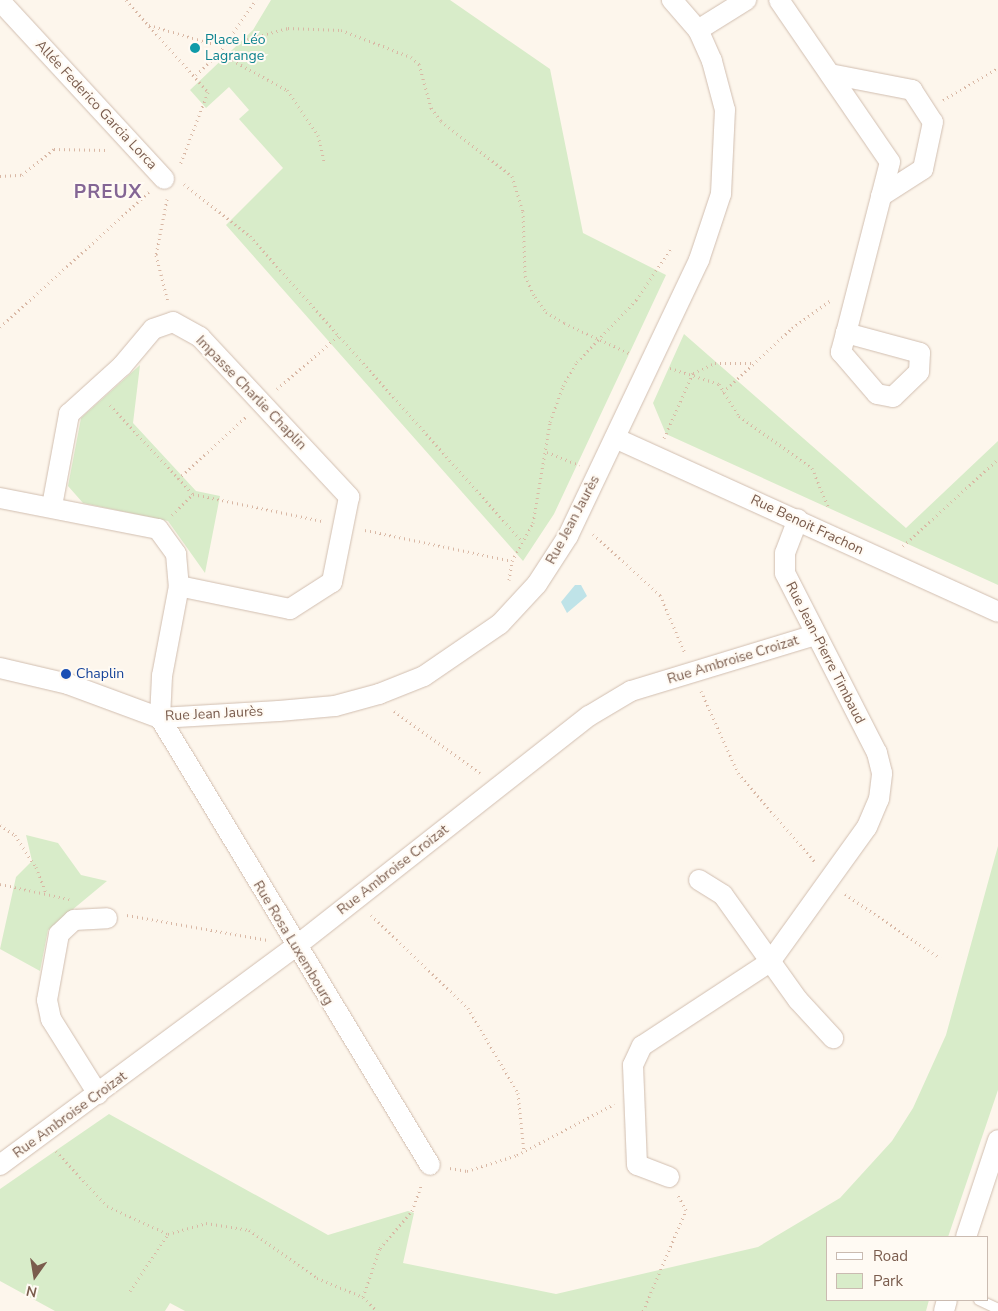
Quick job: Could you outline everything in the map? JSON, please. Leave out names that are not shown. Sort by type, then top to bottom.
[{"type":"street","name":"Rue Jean Jaurès","points":[[0,668],[68,684],[160,718],[335,706],[379,694],[424,676],[500,624],[537,584],[576,519],[699,260],[721,194],[724,110],[712,61],[698,30],[672,0]]},
{"type":"street","points":[[698,30],[746,0]]},
{"type":"street","points":[[779,0],[890,162],[846,333]]},
{"type":"street","name":"Allée Federico Garcia Lorca","points":[[0,1],[164,178]]},
{"type":"street","points":[[830,74],[912,90],[933,122],[923,169],[881,196]]},
{"type":"street","points":[[52,506],[69,414],[96,390],[153,329],[173,322]]},
{"type":"street","name":"Impasse Charlie Chaplin","points":[[173,322],[200,337],[349,497],[332,582],[290,609],[179,586]]},
{"type":"street","name":"Rue Benoit Frachon","points":[[616,438],[798,519],[998,612]]},
{"type":"street","points":[[0,498],[52,506],[158,529],[176,554],[179,586],[162,676],[160,718]]},
{"type":"street","name":"Rue Jean-Pierre Timbaud","points":[[669,1177],[636,1165],[633,1066],[642,1046],[770,962],[866,827],[879,799],[882,773],[877,753],[784,573],[784,553],[798,519]]},
{"type":"street","name":"Rue Ambroise Croizat","points":[[0,1165],[62,1122],[296,948],[588,716],[631,692],[692,670],[816,635]]},
{"type":"street","name":"Rue Rosa Luxembourg","points":[[160,718],[296,948],[430,1165]]},
{"type":"street","points":[[699,880],[723,896],[770,962],[833,1038]]},
{"type":"street","points":[[98,1094],[51,1019],[47,1000],[60,934],[74,920],[107,918]]},
{"type":"street","points":[[966,1236],[993,1168],[998,1140]]},
{"type":"lane","points":[[981,1301],[998,1309]]},
{"type":"path","points":[[126,0],[196,75],[208,92],[200,120],[184,162],[164,178]]},
{"type":"path","points":[[196,75],[220,53],[256,0]]},
{"type":"path","points":[[149,25],[185,37],[226,43],[312,26],[357,34],[411,57],[419,64],[431,108],[441,121],[512,176],[523,211],[525,276],[535,297],[546,312],[599,340],[650,363],[693,373],[719,384],[739,416],[812,468],[828,506]]},
{"type":"path","points":[[220,53],[286,90],[318,135],[324,162]]},
{"type":"path","points":[[925,111],[998,68]]},
{"type":"path","points":[[0,176],[22,175],[54,149],[123,150],[132,144]]},
{"type":"path","points":[[164,178],[168,196],[156,255],[173,322]]},
{"type":"path","points":[[164,178],[191,186],[250,236],[522,541]]},
{"type":"path","name":"Allée Federico Garcia Lorca","points":[[0,327],[164,178]]},
{"type":"path","points":[[509,585],[512,561],[534,522],[547,452],[550,422],[563,386],[577,362],[636,300],[672,247]]},
{"type":"path","points":[[723,392],[754,363],[831,300],[856,295]]},
{"type":"path","points":[[656,457],[693,373],[715,363],[754,363]]},
{"type":"path","points":[[96,390],[193,494],[512,561]]},
{"type":"path","points":[[547,452],[598,473]]},
{"type":"path","points":[[886,561],[998,459]]},
{"type":"path","points":[[158,529],[193,494]]},
{"type":"path","points":[[576,519],[660,596],[738,773],[828,883],[940,958]]},
{"type":"path","points":[[379,694],[390,708],[499,787]]},
{"type":"path","points":[[0,825],[15,835],[36,867],[46,894]]},
{"type":"path","points":[[0,884],[74,902]]},
{"type":"path","points":[[358,898],[468,1008],[518,1093],[524,1152]]},
{"type":"path","points":[[107,918],[138,914],[296,948]]},
{"type":"path","points":[[363,1297],[380,1248],[412,1211],[430,1165],[467,1171],[524,1152],[634,1093]]},
{"type":"path","points":[[62,1122],[72,1132],[53,1148],[107,1206],[168,1234]]},
{"type":"path","points":[[643,1311],[686,1210],[669,1177]]},
{"type":"path","points":[[130,1291],[168,1234],[206,1223],[249,1230],[317,1278],[363,1297],[377,1311]]},
{"type":"green space","points":[[271,0],[450,0],[550,69],[583,233],[666,275],[554,514],[523,561],[226,225],[283,168],[239,119],[249,110],[229,87],[206,108],[190,90],[253,30]]},
{"type":"green space","points":[[684,334],[906,528],[998,441],[998,585],[666,434],[653,403]]},
{"type":"green space","points":[[140,365],[133,423],[196,491],[220,496],[205,573],[168,521],[83,503],[68,486],[81,418]]},
{"type":"green space","points":[[26,835],[58,843],[81,875],[107,881],[48,930],[40,971],[0,949],[16,877],[32,861]]},
{"type":"green space","points":[[998,846],[998,1090],[948,1236],[826,1236],[826,1301],[929,1301],[926,1311],[185,1311],[170,1303],[165,1311],[55,1311],[0,1281],[0,1189],[109,1114],[328,1235],[408,1211],[414,1213],[403,1263],[556,1294],[758,1247],[840,1198],[892,1141],[913,1108],[946,1035]]},
{"type":"water","points":[[575,585],[581,585],[587,596],[567,613],[561,602]]},
{"type":"place","name":"Place Léo Lagrange","points":[[195,48]]},
{"type":"place","name":"Chaplin","points":[[66,674]]},
{"type":"district","name":"PREUX","points":[[108,193]]}]
